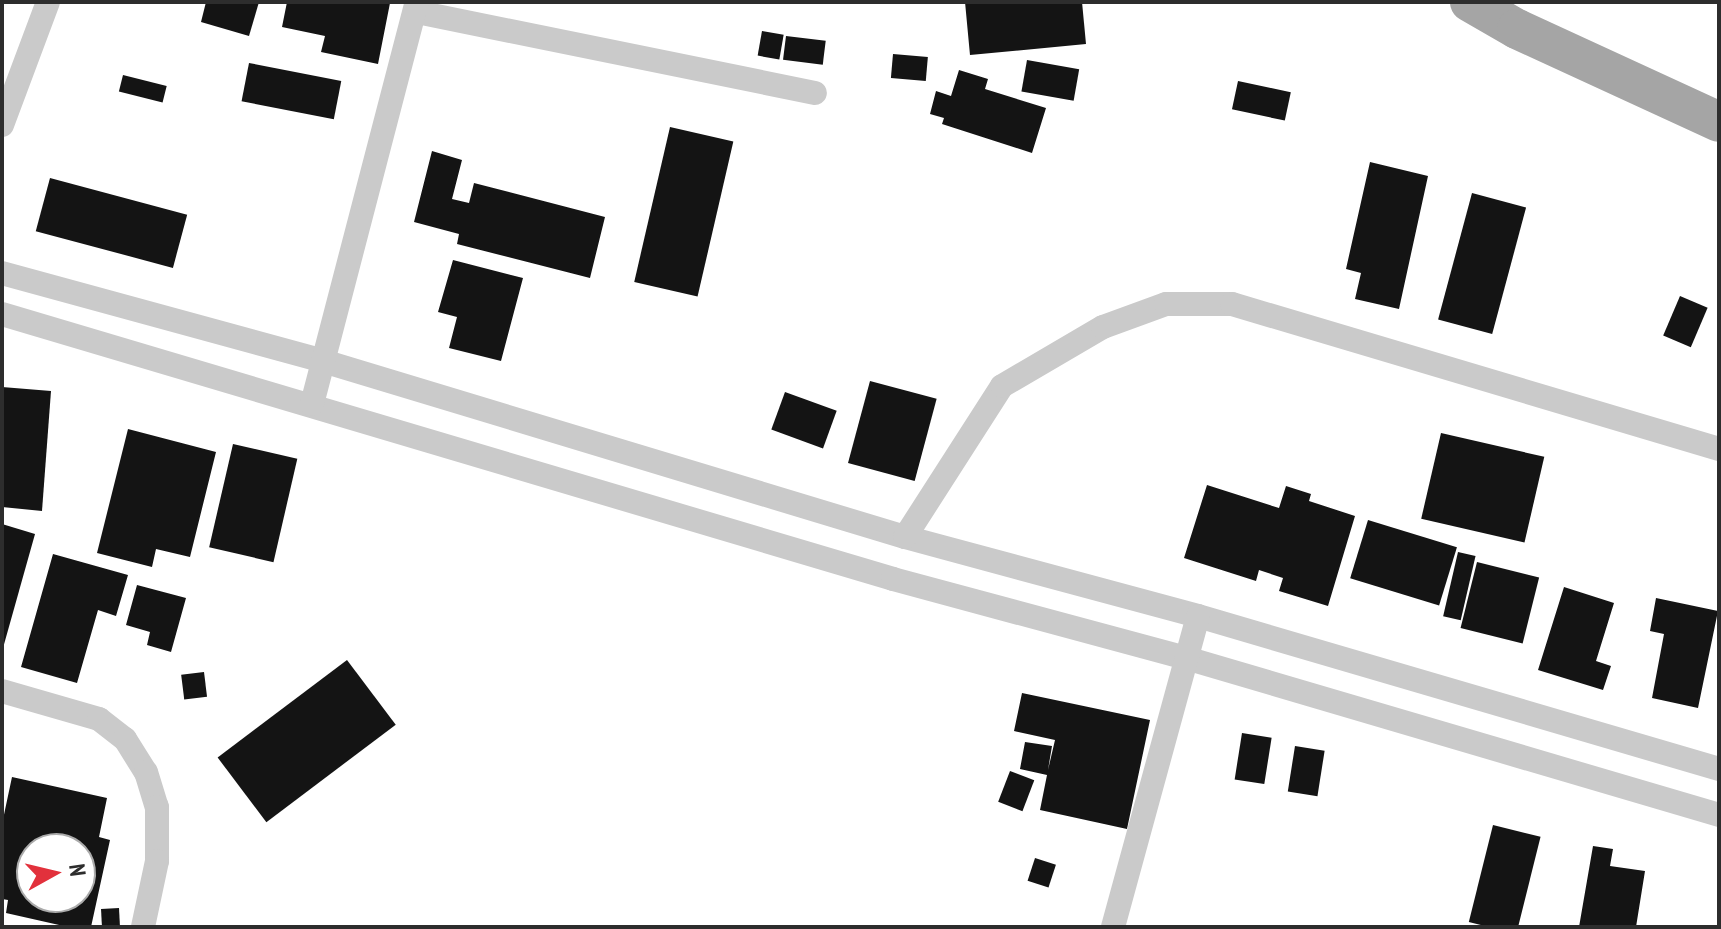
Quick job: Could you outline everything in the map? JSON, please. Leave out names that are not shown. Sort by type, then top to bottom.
[{"type":"main road","points":[[1470,2],[1517,29],[1719,122]]},
{"type":"street","points":[[2,125],[48,2]]},
{"type":"street","points":[[312,404],[417,7],[815,93]]},
{"type":"street","points":[[2,273],[323,361],[905,537],[1198,616],[1719,769]]},
{"type":"street","points":[[905,537],[1002,386],[1103,327],[1166,304],[1232,304],[1719,449]]},
{"type":"street","points":[[2,314],[893,579],[1186,658],[1719,815]]},
{"type":"street","points":[[1113,927],[1198,616]]},
{"type":"street","points":[[2,691],[99,719],[125,739],[146,772],[157,807],[157,861],[143,927]]},
{"type":"building","points":[[206,2],[259,2],[249,36],[201,22]]},
{"type":"building","points":[[287,2],[390,3],[378,64],[321,52],[325,36],[282,27]]},
{"type":"building","points":[[965,2],[1082,2],[1086,44],[970,55]]},
{"type":"building","points":[[762,31],[784,35],[779,59],[758,56]]},
{"type":"building","points":[[786,36],[826,41],[823,65],[783,60]]},
{"type":"building","points":[[893,54],[928,57],[926,81],[891,78]]},
{"type":"building","points":[[1027,60],[1079,69],[1074,101],[1021,92]]},
{"type":"building","points":[[249,63],[341,81],[334,119],[242,101]]},
{"type":"building","points":[[959,70],[988,79],[985,89],[1046,108],[1032,153],[942,124],[944,118],[930,114],[936,91],[951,96]]},
{"type":"building","points":[[123,75],[167,86],[163,102],[119,91]]},
{"type":"building","points":[[1238,81],[1291,92],[1285,121],[1232,109]]},
{"type":"building","points":[[670,127],[733,142],[698,297],[634,282]]},
{"type":"building","points":[[432,151],[462,160],[452,199],[469,203],[474,183],[605,217],[590,278],[457,244],[459,234],[414,222]]},
{"type":"building","points":[[1370,162],[1428,176],[1399,309],[1355,299],[1361,273],[1346,269]]},
{"type":"building","points":[[50,178],[187,215],[173,268],[36,231]]},
{"type":"building","points":[[1472,193],[1526,207],[1492,334],[1438,320]]},
{"type":"building","points":[[453,260],[523,278],[501,361],[449,348],[457,317],[438,312]]},
{"type":"building","points":[[1680,296],[1708,308],[1691,347],[1663,336]]},
{"type":"building","points":[[870,381],[937,399],[915,481],[848,463]]},
{"type":"building","points":[[2,387],[51,391],[42,511],[2,507]]},
{"type":"building","points":[[785,392],[837,411],[823,448],[771,430]]},
{"type":"building","points":[[128,429],[216,452],[190,557],[156,549],[152,567],[97,553]]},
{"type":"building","points":[[1441,433],[1544,457],[1524,543],[1421,519]]},
{"type":"building","points":[[233,444],[297,459],[273,562],[209,547]]},
{"type":"building","points":[[1207,485],[1279,508],[1286,486],[1311,494],[1309,501],[1355,516],[1328,606],[1279,591],[1283,578],[1259,570],[1256,581],[1184,558]]},
{"type":"building","points":[[1368,520],[1457,547],[1439,606],[1350,578]]},
{"type":"building","points":[[2,524],[35,534],[3,648],[2,648]]},
{"type":"building","points":[[1458,552],[1476,556],[1461,620],[1443,616]]},
{"type":"building","points":[[53,554],[128,575],[116,616],[98,610],[77,683],[21,667]]},
{"type":"building","points":[[1477,562],[1539,577],[1523,643],[1461,628]]},
{"type":"building","points":[[137,585],[186,598],[171,652],[147,645],[150,632],[126,625]]},
{"type":"building","points":[[1564,587],[1614,603],[1596,661],[1611,666],[1603,690],[1538,670]]},
{"type":"building","points":[[1656,598],[1718,611],[1698,708],[1652,698],[1664,634],[1650,631]]},
{"type":"building","points":[[347,660],[396,725],[266,822],[218,757]]},
{"type":"building","points":[[204,672],[207,697],[184,700],[181,675]]},
{"type":"building","points":[[1022,693],[1150,720],[1127,829],[1040,810],[1047,775],[1020,769],[1025,742],[1052,746],[1048,770],[1055,740],[1014,731]]},
{"type":"building","points":[[1242,733],[1272,738],[1264,784],[1235,779]]},
{"type":"building","points":[[1295,746],[1325,751],[1317,796],[1288,791]]},
{"type":"building","points":[[1010,771],[1034,780],[1022,811],[998,802]]},
{"type":"building","points":[[12,777],[107,798],[99,837],[110,840],[96,904],[96,833],[16,833],[16,913],[94,913],[91,927],[68,927],[6,913],[8,900],[2,899],[2,824]]},
{"type":"building","points":[[1493,825],[1541,837],[1518,927],[1489,927],[1469,922]]},
{"type":"building","points":[[1593,846],[1613,849],[1610,866],[1645,871],[1636,927],[1579,927]]},
{"type":"building","points":[[1035,858],[1056,865],[1049,888],[1028,881]]},
{"type":"building","points":[[119,908],[120,927],[102,927],[101,909]]}]
